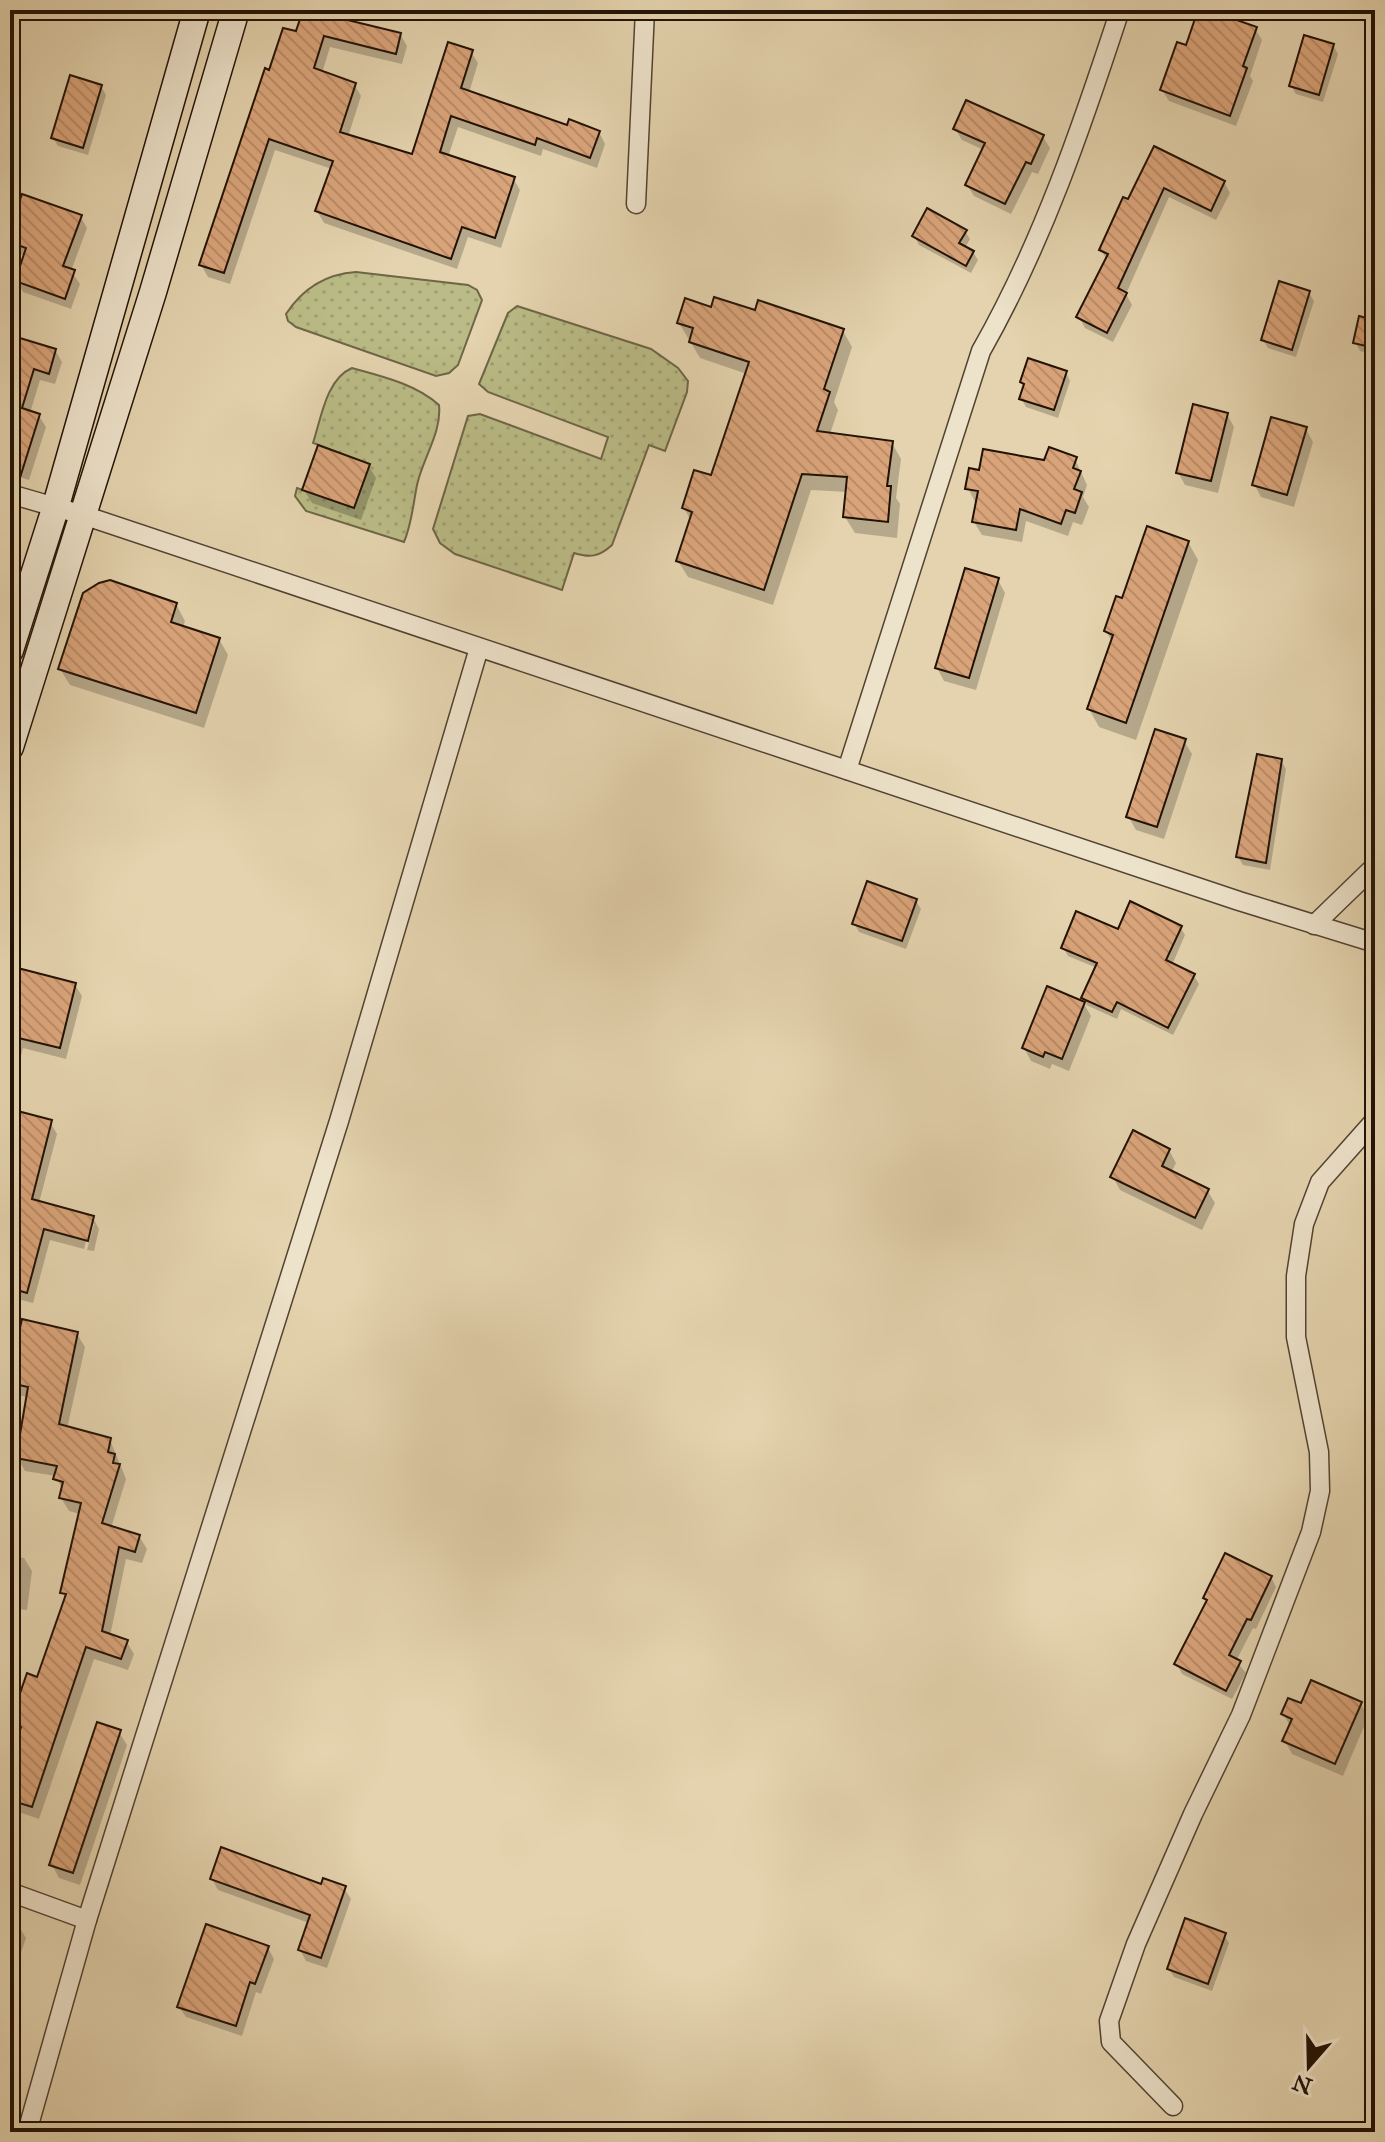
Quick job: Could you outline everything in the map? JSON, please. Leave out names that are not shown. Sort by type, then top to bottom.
[{"type":"street","points":[[10,650],[55,509],[197,10]]},
{"type":"street","points":[[10,747],[153,292],[236,10]]},
{"type":"street","points":[[636,204],[645,10]]},
{"type":"street","points":[[847,770],[981,351],[1008,303],[1079,135],[1120,10]]},
{"type":"street","points":[[10,494],[83,515],[1375,943]]},
{"type":"street","points":[[27,2132],[87,1920],[339,1121],[479,648]]},
{"type":"street","points":[[1314,925],[1375,866]]},
{"type":"street","points":[[1173,2106],[1111,2042],[1109,2021],[1136,1944],[1241,1715],[1311,1532],[1320,1491],[1319,1452],[1296,1337],[1296,1276],[1304,1224],[1320,1182],[1375,1120]]},
{"type":"street","points":[[10,1892],[87,1920]]},
{"type":"green space","points":[[356,272],[468,285],[477,290],[482,300],[458,365],[449,373],[436,376],[296,327],[288,321],[286,314],[307,290],[325,279]]},
{"type":"green space","points":[[517,306],[651,349],[678,368],[688,381],[687,392],[665,451],[649,445],[612,545],[594,555],[574,553],[562,590],[455,554],[440,543],[433,529],[468,416],[480,414],[601,459],[608,437],[488,392],[479,384],[508,313]]},
{"type":"green space","points":[[352,368],[409,386],[439,405],[438,425],[417,485],[404,542],[306,511],[295,496],[297,488],[354,507],[369,464],[313,443],[330,390],[343,373]]},
{"type":"building","points":[[303,10],[332,10],[331,16],[401,33],[396,54],[324,36],[314,68],[356,83],[340,132],[412,154],[448,42],[473,50],[461,88],[567,125],[569,119],[600,131],[590,158],[537,138],[535,145],[451,116],[440,152],[515,177],[495,238],[462,227],[451,259],[315,211],[333,161],[269,139],[224,273],[199,265],[265,68],[269,70],[283,28],[296,31]]},
{"type":"building","points":[[1198,10],[1208,10],[1257,27],[1230,116],[1160,90],[1177,42],[1186,45]]},
{"type":"building","points":[[1304,35],[1334,44],[1319,95],[1289,86]]},
{"type":"building","points":[[70,75],[102,85],[83,148],[51,138]]},
{"type":"building","points":[[966,100],[1044,135],[1031,164],[1026,162],[1005,204],[965,185],[985,143],[953,129]]},
{"type":"building","points":[[1154,146],[1225,181],[1211,211],[1164,188],[1118,288],[1127,293],[1107,333],[1076,317],[1108,254],[1099,250],[1123,197],[1128,199]]},
{"type":"building","points":[[22,194],[82,215],[63,266],[75,270],[65,299],[15,281],[26,248],[10,242],[10,228]]},
{"type":"building","points":[[927,208],[967,230],[959,243],[974,251],[966,266],[912,236]]},
{"type":"building","points":[[1279,281],[1310,291],[1292,350],[1261,340]]},
{"type":"building","points":[[714,297],[755,310],[758,300],[844,329],[824,389],[830,392],[817,431],[893,441],[887,486],[891,486],[888,522],[843,517],[847,477],[802,474],[764,590],[676,561],[692,512],[682,508],[694,470],[711,475],[749,362],[689,342],[693,328],[677,323],[685,298],[711,307]]},
{"type":"building","points":[[1359,316],[1375,320],[1375,348],[1353,343]]},
{"type":"building","points":[[10,335],[56,349],[49,374],[34,369],[22,408],[40,414],[18,484],[10,482]]},
{"type":"building","points":[[1028,358],[1067,371],[1054,410],[1019,399],[1024,384],[1020,382]]},
{"type":"building","points":[[1193,404],[1228,413],[1211,481],[1176,473]]},
{"type":"building","points":[[1271,417],[1307,427],[1287,495],[1252,485]]},
{"type":"building","points":[[318,445],[370,464],[354,508],[302,490]]},
{"type":"building","points":[[1049,447],[1077,457],[1073,468],[1081,471],[1074,489],[1082,492],[1075,513],[1066,510],[1061,524],[1020,509],[1016,530],[972,522],[978,491],[965,489],[969,468],[979,470],[983,449],[1044,460]]},
{"type":"building","points":[[1147,526],[1189,541],[1126,723],[1087,709],[1113,635],[1104,631],[1116,596],[1122,598]]},
{"type":"building","points":[[965,568],[999,578],[969,678],[935,668]]},
{"type":"building","points":[[110,580],[177,603],[171,622],[220,638],[196,713],[58,669],[83,593]]},
{"type":"building","points":[[1155,729],[1186,739],[1157,827],[1126,817]]},
{"type":"building","points":[[1257,754],[1282,759],[1266,863],[1236,857]]},
{"type":"building","points":[[867,881],[917,899],[902,941],[852,924]]},
{"type":"building","points":[[1130,901],[1182,926],[1166,960],[1195,974],[1168,1028],[1117,1002],[1112,1012],[1081,998],[1097,963],[1061,948],[1076,911],[1118,929]]},
{"type":"building","points":[[10,966],[76,983],[60,1048],[10,1036]]},
{"type":"building","points":[[1047,986],[1085,1002],[1062,1059],[1045,1052],[1043,1057],[1022,1048]]},
{"type":"building","points":[[10,1109],[52,1120],[32,1199],[94,1216],[88,1241],[44,1229],[27,1293],[10,1288]]},
{"type":"building","points":[[1133,1130],[1170,1149],[1162,1166],[1209,1189],[1195,1218],[1110,1177]]},
{"type":"building","points":[[22,1319],[78,1332],[59,1424],[111,1438],[108,1452],[115,1454],[113,1463],[120,1464],[102,1523],[140,1535],[135,1552],[119,1547],[102,1631],[128,1640],[121,1659],[86,1647],[32,1807],[10,1800],[10,1761],[21,1727],[10,1722],[27,1673],[37,1677],[66,1594],[60,1593],[81,1503],[59,1498],[63,1482],[53,1479],[57,1466],[16,1458],[28,1387],[10,1383],[10,1372]]},
{"type":"building","points":[[1225,1553],[1272,1576],[1251,1620],[1247,1619],[1229,1655],[1241,1661],[1226,1691],[1174,1664],[1207,1600],[1203,1598]]},
{"type":"building","points":[[1311,1680],[1362,1702],[1335,1764],[1282,1741],[1292,1719],[1281,1714],[1288,1698],[1301,1703]]},
{"type":"building","points":[[97,1722],[121,1730],[73,1873],[49,1865]]},
{"type":"building","points":[[221,1847],[321,1884],[323,1878],[346,1886],[321,1958],[298,1950],[310,1915],[210,1879]]},
{"type":"building","points":[[1185,1918],[1226,1933],[1208,1984],[1167,1969]]},
{"type":"building","points":[[206,1924],[269,1946],[255,1984],[250,1982],[236,2026],[177,2007]]}]
